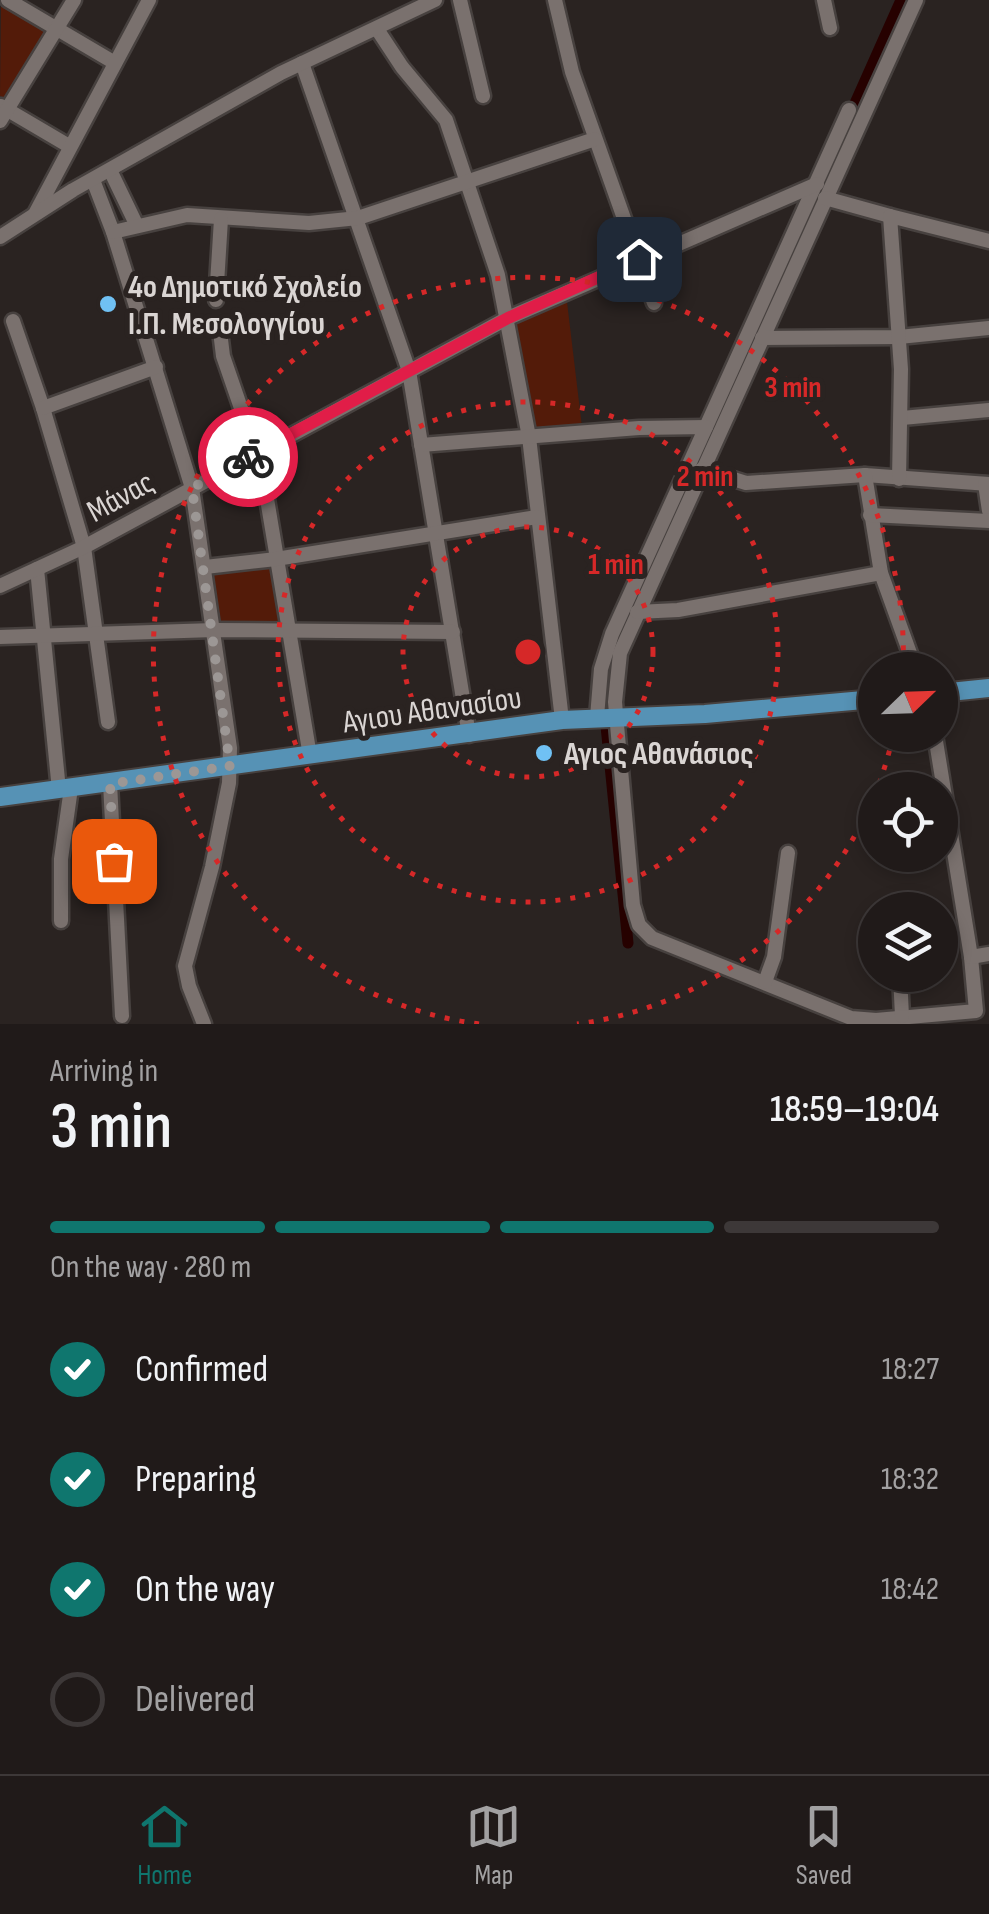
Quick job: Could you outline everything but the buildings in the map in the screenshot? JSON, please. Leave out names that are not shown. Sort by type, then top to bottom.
[{"type":"main road","points":[[958,691],[989,688]]},
{"type":"main road","name":"Αγιου Αθανασίου","points":[[0,798],[562,720],[858,701]]},
{"type":"street","points":[[8,0],[115,63]]},
{"type":"street","points":[[69,146],[2,112],[74,0]]},
{"type":"street","points":[[36,213],[149,0]]},
{"type":"street","points":[[0,237],[110,170],[302,63],[436,0]]},
{"type":"street","points":[[460,0],[483,96]]},
{"type":"street","points":[[555,0],[572,72],[654,303]]},
{"type":"street","points":[[824,0],[830,28]]},
{"type":"street","points":[[916,0],[706,427],[612,634],[601,668],[633,905],[639,925],[652,938],[856,1019],[902,1016],[919,1020],[982,1011],[938,752]]},
{"type":"street","points":[[377,28],[402,67],[446,120],[491,252],[508,318],[529,437],[562,720]]},
{"type":"street","points":[[302,63],[409,371],[469,734]]},
{"type":"street","points":[[606,718],[618,664],[637,612],[762,338],[821,191],[848,110]]},
{"type":"street","points":[[113,232],[187,215],[310,223],[358,218],[595,139]]},
{"type":"street","points":[[110,170],[137,226]]},
{"type":"street","points":[[93,180],[113,232],[192,488],[214,630],[230,766],[212,867],[186,960],[186,979],[204,1024]]},
{"type":"street","points":[[821,191],[890,216],[989,241]]},
{"type":"street","name":"Μάνας","points":[[0,586],[84,547],[508,318],[639,259],[821,191]]},
{"type":"street","points":[[890,216],[902,418],[899,478]]},
{"type":"street","points":[[216,300],[222,220]]},
{"type":"street","points":[[14,321],[84,547],[108,722]]},
{"type":"street","points":[[219,323],[223,356],[257,451],[310,756]]},
{"type":"street","points":[[762,338],[899,336],[989,328]]},
{"type":"street","points":[[43,408],[156,367]]},
{"type":"street","points":[[902,418],[989,410]]},
{"type":"street","points":[[422,445],[695,424],[706,427]]},
{"type":"street","points":[[702,469],[752,483],[865,475],[987,484],[989,511]]},
{"type":"street","points":[[865,475],[881,574],[909,652]]},
{"type":"street","points":[[870,515],[989,520]]},
{"type":"street","points":[[205,567],[537,517]]},
{"type":"street","points":[[37,569],[65,789],[61,921]]},
{"type":"street","points":[[637,612],[678,610],[881,574]]},
{"type":"street","points":[[0,637],[288,629],[453,632]]},
{"type":"street","points":[[110,784],[122,1016]]},
{"type":"street","points":[[765,982],[774,957],[788,853]]},
{"type":"street","points":[[971,957],[989,954]]},
{"type":"street","points":[[901,992],[902,1016]]},
{"type":"shaded area","points":[[1,4],[45,31],[4,98],[0,96]]},
{"type":"shaded area","points":[[567,302],[582,427],[532,431],[516,324]]},
{"type":"shaded area","points":[[272,560],[283,626],[220,625],[212,568]]},
{"type":"waterway","points":[[848,119],[901,0]]},
{"type":"waterway","points":[[606,726],[628,943]]},
{"type":"way so far","points":[[114,861],[110,784],[230,766],[192,488],[248,457]]},
{"type":"place","name":"4ο Δημοτικό Σχολείο Ι.Π. Μεσολογγίου","points":[[108,304]]},
{"type":"place","name":"Αγιος Αθανάσιος","points":[[544,753]]},
{"type":"route","points":[[248,457],[508,318],[639,259]]}]
